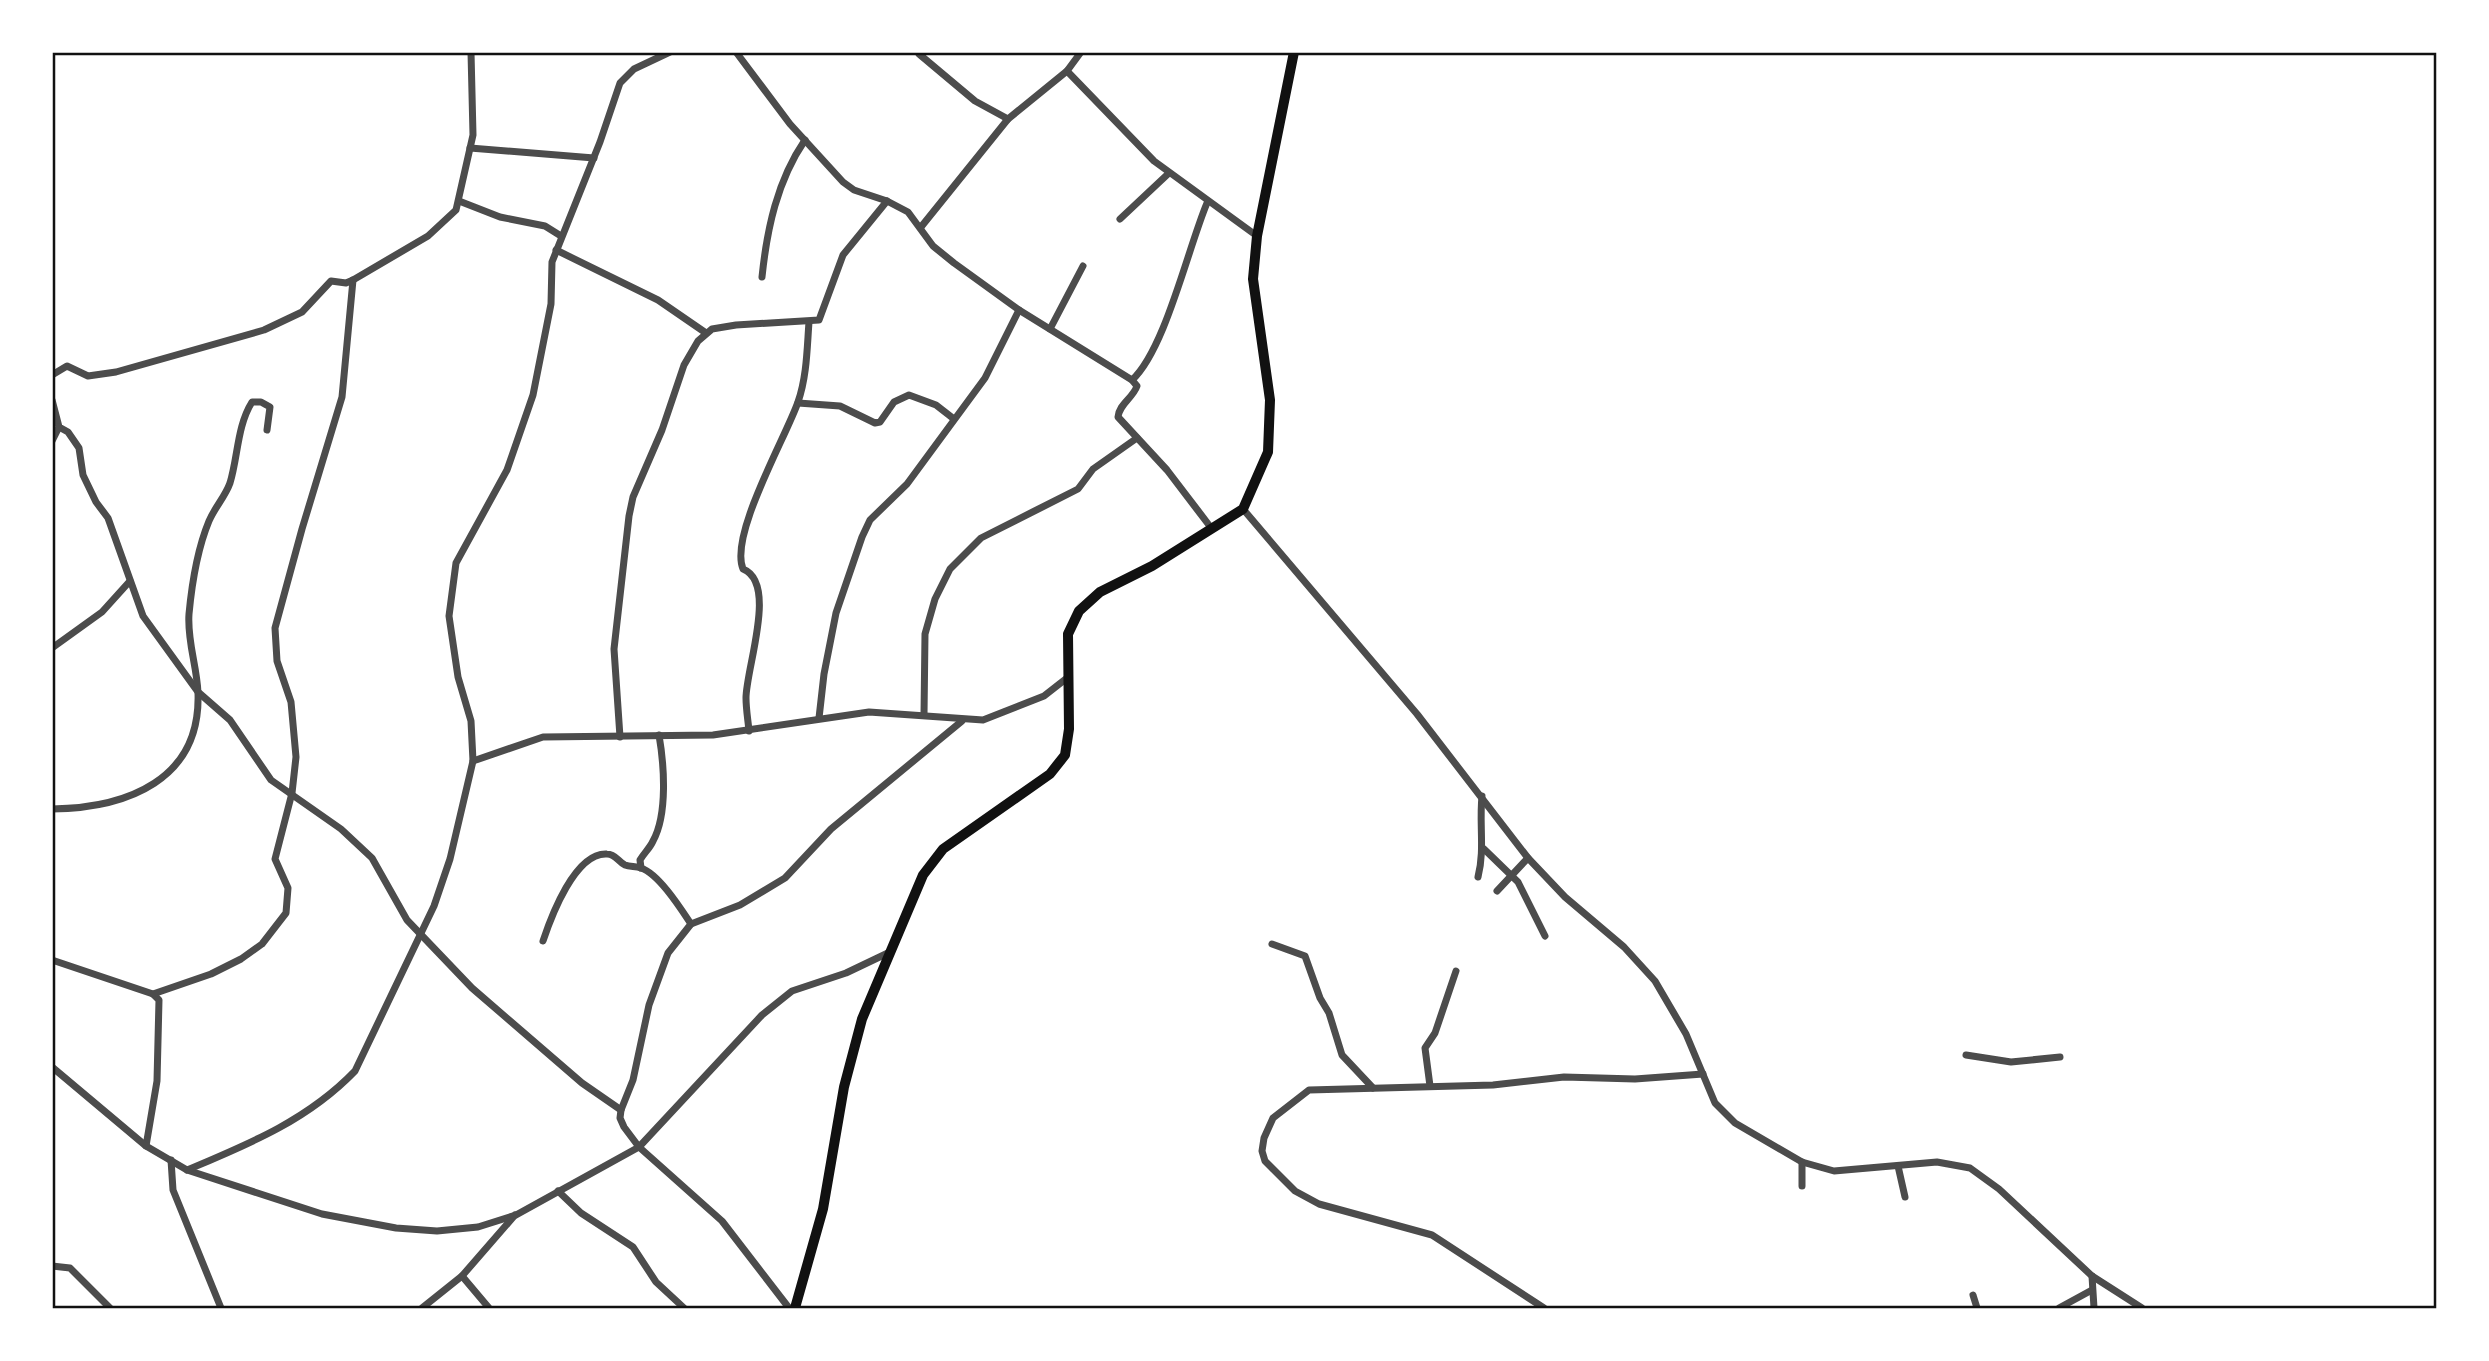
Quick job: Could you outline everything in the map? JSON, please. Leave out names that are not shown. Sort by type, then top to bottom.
[{"type":"main road","points":[[792,1308],[822,1209],[844,1087],[862,1018],[923,875],[943,849],[1050,774],[1065,755],[1069,729],[1069,634],[1079,611],[1100,592],[1152,566],[1243,509],[1268,452],[1270,400],[1253,279],[1257,236],[1294,52]]},
{"type":"street","points":[[52,375],[67,366],[88,376],[116,372],[264,330],[302,312],[331,281],[346,283],[353,280],[428,236],[452,217],[459,201],[470,148],[471,52]]},
{"type":"street","points":[[736,52],[804,140],[843,182],[854,190],[887,201],[908,212],[933,246],[1019,310],[1132,380],[1137,386],[1119,410],[1118,416],[1167,470],[1212,528]]},
{"type":"street","points":[[921,227],[1008,119],[1067,71],[1081,52]]},
{"type":"street","points":[[187,1170],[294,1122],[337,1090],[355,1071],[420,933],[430,918],[450,859],[473,761],[471,721],[452,646],[450,593],[456,563],[507,470],[533,395],[551,304],[550,277],[556,250],[594,158],[622,78],[664,53]]},
{"type":"street","points":[[919,54],[975,101],[1008,119]]},
{"type":"street","points":[[1067,71],[1169,173],[1207,203],[1257,236]]},
{"type":"street","points":[[762,277],[766,242],[776,200],[794,156],[804,140]]},
{"type":"street","points":[[470,148],[594,158]]},
{"type":"street","points":[[1120,219],[1169,173]]},
{"type":"street","points":[[459,201],[500,217],[545,226],[561,236]]},
{"type":"street","points":[[620,737],[614,649],[624,549],[633,496],[662,430],[684,365],[706,333],[736,325],[809,321],[822,317],[835,275],[850,242],[887,201]]},
{"type":"street","points":[[1132,380],[1143,370],[1166,322],[1207,203]]},
{"type":"street","points":[[556,250],[658,300],[706,333]]},
{"type":"street","points":[[1050,329],[1083,266]]},
{"type":"street","points":[[153,994],[211,974],[242,959],[278,928],[289,902],[288,888],[275,859],[276,845],[292,793],[296,757],[292,716],[278,661],[275,628],[342,397],[353,280]]},
{"type":"street","points":[[819,718],[834,622],[870,520],[907,484],[985,378],[1019,310]]},
{"type":"street","points":[[749,731],[746,697],[759,594],[756,579],[751,572],[743,569],[741,554],[752,511],[798,403],[806,362],[809,321]]},
{"type":"street","points":[[798,403],[840,406],[875,423],[880,422],[894,402],[909,395],[936,405],[954,419]]},
{"type":"street","points":[[52,400],[59,427],[52,441]]},
{"type":"street","points":[[52,809],[108,805],[141,792],[182,758],[189,744],[198,692],[188,640],[193,574],[208,523],[229,486],[236,446],[252,402],[261,402],[270,407],[267,430]]},
{"type":"street","points":[[59,427],[68,432],[79,447],[83,475],[96,502],[108,518],[143,616],[198,692],[230,720],[271,780],[341,829],[372,859],[408,920],[472,988],[528,1039],[582,1083],[621,1110]]},
{"type":"street","points":[[924,715],[925,634],[935,599],[950,569],[981,538],[1078,489],[1093,469],[1137,438]]},
{"type":"street","points":[[1243,509],[1417,713],[1528,858],[1565,897],[1624,947],[1655,981],[1686,1034],[1715,1103],[1735,1123],[1802,1162],[1834,1171],[1937,1162],[1970,1168],[1999,1189],[2092,1276],[2142,1308]]},
{"type":"street","points":[[52,648],[103,612],[130,581]]},
{"type":"street","points":[[473,761],[543,737],[713,735],[869,712],[924,715],[962,721],[983,720],[1044,696],[1067,678]]},
{"type":"street","points":[[792,1308],[722,1221],[639,1147],[624,1127],[620,1118],[621,1110],[633,1080],[649,1004],[668,953],[691,925],[740,905],[785,878],[831,829],[962,721]]},
{"type":"street","points":[[641,868],[640,860],[653,841],[659,819],[664,780],[659,734]]},
{"type":"street","points":[[1478,877],[1484,849],[1479,831],[1482,796]]},
{"type":"street","points":[[1484,849],[1518,882],[1545,936]]},
{"type":"street","points":[[543,941],[554,905],[585,865],[600,854],[608,854],[624,865],[641,868],[673,897],[691,925]]},
{"type":"street","points":[[1497,891],[1528,858]]},
{"type":"street","points":[[1272,944],[1305,956],[1320,998],[1329,1013],[1336,1043],[1342,1055],[1373,1088]]},
{"type":"street","points":[[52,1067],[146,1146],[187,1170],[322,1214],[397,1228],[437,1231],[478,1227],[516,1215],[639,1147],[762,1015],[792,991],[846,973],[891,952]]},
{"type":"street","points":[[52,960],[83,968],[153,994],[159,1000],[157,1069],[146,1146]]},
{"type":"street","points":[[1430,1086],[1424,1048],[1435,1032],[1456,971]]},
{"type":"street","points":[[1966,1055],[2011,1062],[2060,1057]]},
{"type":"street","points":[[1544,1308],[1432,1235],[1319,1205],[1295,1191],[1265,1161],[1262,1151],[1264,1138],[1273,1118],[1299,1095],[1309,1090],[1493,1085],[1564,1077],[1635,1079],[1703,1074]]},
{"type":"street","points":[[171,1160],[173,1190],[221,1308]]},
{"type":"street","points":[[1802,1162],[1802,1186]]},
{"type":"street","points":[[1898,1166],[1905,1197]]},
{"type":"street","points":[[558,1191],[580,1213],[632,1247],[656,1282],[684,1308]]},
{"type":"street","points":[[422,1308],[462,1276],[516,1215]]},
{"type":"street","points":[[52,1266],[70,1268],[110,1308]]},
{"type":"street","points":[[462,1276],[489,1308]]},
{"type":"street","points":[[2092,1276],[2094,1308]]},
{"type":"street","points":[[2059,1308],[2092,1290]]},
{"type":"street","points":[[1973,1295],[1977,1308]]}]
